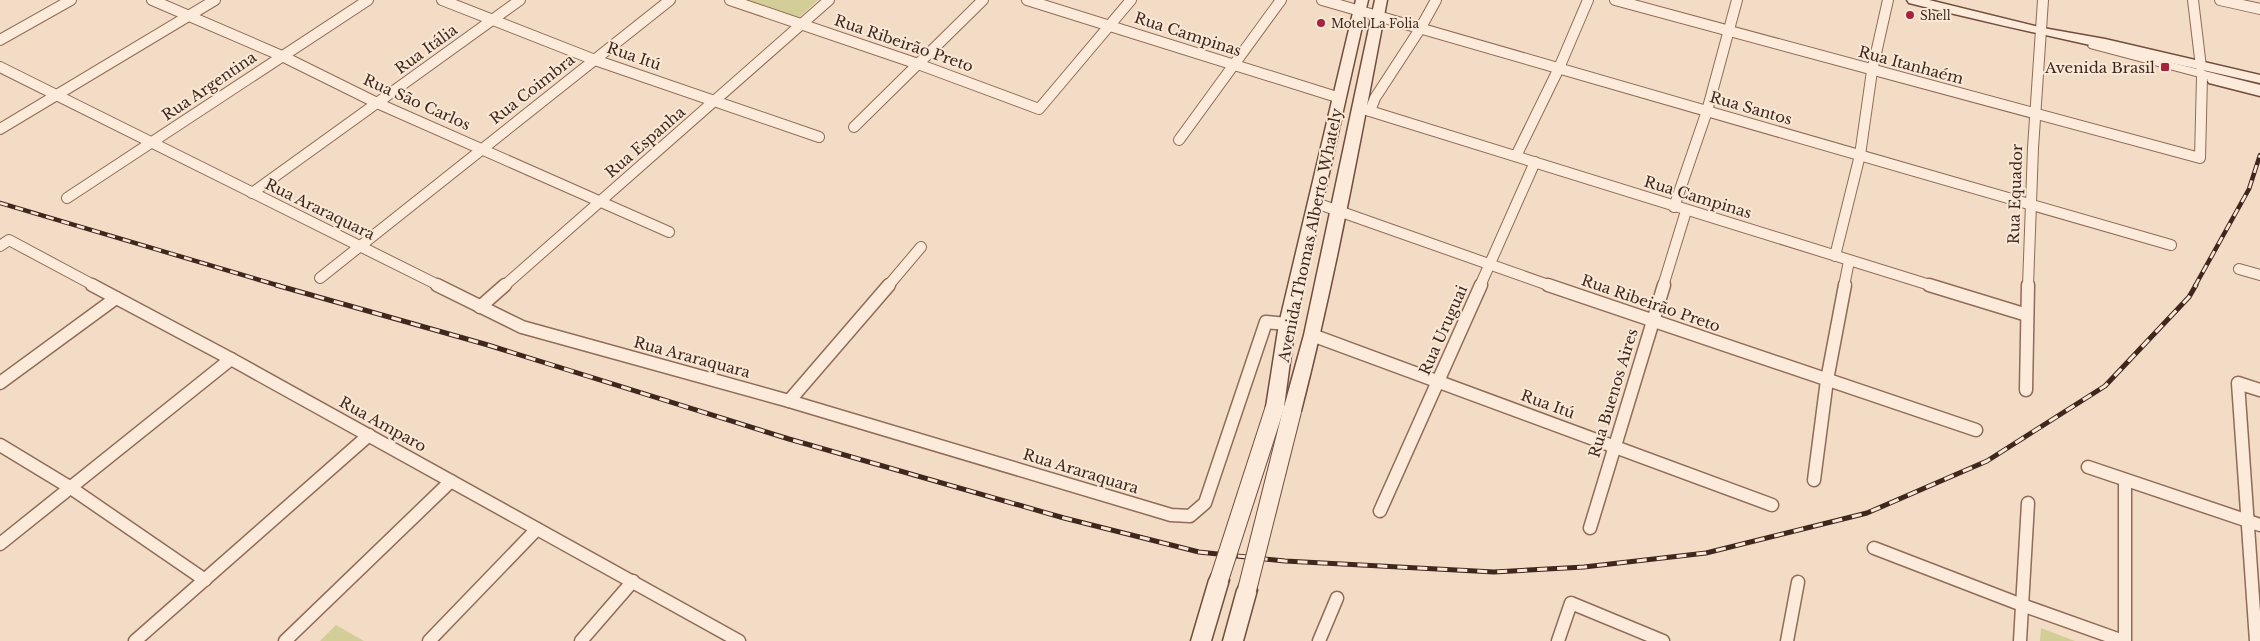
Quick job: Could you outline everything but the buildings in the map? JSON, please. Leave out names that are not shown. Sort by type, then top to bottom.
[{"type":"main road","name":"Avenida Thomas Alberto Whately","points":[[1201,641],[1219,580],[1312,335],[1339,210],[1365,110],[1381,0]]},
{"type":"main road","points":[[1913,0],[2043,32],[2052,36],[2094,44],[2104,52],[2202,72],[2260,79]]},
{"type":"main road","name":"Avenida Thomas Alberto Whately","points":[[1233,641],[1247,590],[1283,409],[1287,324],[1361,6]]},
{"type":"main road","points":[[2202,72],[2260,91]]},
{"type":"street","points":[[0,40],[70,0]]},
{"type":"street","name":"Rua São Carlos","points":[[152,0],[282,56],[377,103],[669,232]]},
{"type":"street","points":[[0,130],[215,0]]},
{"type":"street","name":"Rua Argentina","points":[[67,198],[368,0]]},
{"type":"street","name":"Rua Itú","points":[[442,0],[595,60],[819,137]]},
{"type":"street","name":"Rua Itália","points":[[252,193],[520,0]]},
{"type":"street","name":"Rua Coimbra","points":[[320,278],[670,0]]},
{"type":"street","name":"Rua Ribeirão Preto","points":[[730,0],[918,64],[1039,109],[1109,26]]},
{"type":"street","name":"Rua Espanha","points":[[480,307],[829,0]]},
{"type":"street","points":[[854,127],[983,0]]},
{"type":"street","name":"Rua Campinas","points":[[1028,0],[1340,98]]},
{"type":"street","points":[[1109,26],[1131,0]]},
{"type":"street","points":[[1179,140],[1280,0]]},
{"type":"street","name":"Rua Santos","points":[[1322,0],[1361,6],[1378,16],[2171,245]]},
{"type":"street","points":[[1365,110],[1375,98],[1436,0]]},
{"type":"street","points":[[1516,156],[1559,68],[1588,0]]},
{"type":"street","name":"Rua Itanhaém","points":[[1615,0],[1872,71],[2200,158],[2202,72]]},
{"type":"street","name":"Rua Buenos Aires","points":[[1590,528],[1652,321],[1680,209],[1737,0]]},
{"type":"street","points":[[1835,256],[1860,155],[1872,71],[1888,0]]},
{"type":"street","name":"Rua Equador","points":[[2026,390],[2035,113],[2043,32],[2043,0]]},
{"type":"street","points":[[2193,0],[2202,72]]},
{"type":"street","points":[[2220,0],[2260,9]]},
{"type":"street","points":[[2094,44],[2218,76],[2260,84]]},
{"type":"street","name":"Rua Araraquara","points":[[0,67],[522,327],[789,401],[1171,515],[1190,516],[1206,503],[1266,322],[1287,324]]},
{"type":"street","points":[[2218,76],[2260,91]]},
{"type":"street","name":"Rua Campinas","points":[[1365,110],[2027,315]]},
{"type":"street","name":"Rua Uruguai","points":[[1380,511],[1535,162]]},
{"type":"street","name":"Rua Ribeirão Preto","points":[[1316,203],[1652,321],[1976,430]]},
{"type":"street","name":"Rua Amparo","points":[[4,243],[116,298],[231,358],[736,640]]},
{"type":"street","points":[[789,401],[921,247]]},
{"type":"street","points":[[1814,480],[1827,380],[1849,261]]},
{"type":"street","points":[[2239,269],[2260,275]]},
{"type":"street","points":[[0,383],[116,298]]},
{"type":"street","name":"Rua Itú","points":[[1312,335],[1772,505]]},
{"type":"street","points":[[0,544],[231,358]]},
{"type":"street","points":[[2256,641],[2254,523],[2238,383],[2260,390]]},
{"type":"street","points":[[136,641],[369,435]]},
{"type":"street","points":[[0,445],[70,488],[205,580]]},
{"type":"street","points":[[2088,467],[2254,523]]},
{"type":"street","points":[[285,641],[451,480]]},
{"type":"street","points":[[1874,548],[2022,605],[2124,641],[2126,480]]},
{"type":"street","points":[[2020,641],[2028,503]]},
{"type":"street","points":[[429,641],[537,529]]},
{"type":"street","points":[[581,641],[633,581]]},
{"type":"street","points":[[1787,641],[1798,582]]},
{"type":"street","points":[[1319,641],[1337,598]]},
{"type":"street","points":[[1558,641],[1570,603],[1663,641]]},
{"type":"shaded area","points":[[741,0],[818,0],[797,19]]},
{"type":"shaded area","points":[[336,625],[364,641],[320,641]]},
{"type":"shaded area","points":[[2041,628],[2075,641],[2040,641]]},
{"type":"railway","points":[[2195,286],[2249,189],[2260,155]]},
{"type":"railway","points":[[0,203],[280,286]]},
{"type":"railway","points":[[276,285],[488,345],[789,439],[1064,518],[1199,552],[1285,561],[1494,572],[1584,567],[1706,553],[1867,513],[1987,461],[2105,386],[2189,297],[2196,285]]},
{"type":"place","name":"Shell","points":[[1910,15]]},
{"type":"place","name":"Motel La Folia","points":[[1321,23]]},
{"type":"place","name":"Avenida Brasil","points":[[2165,67]]}]
